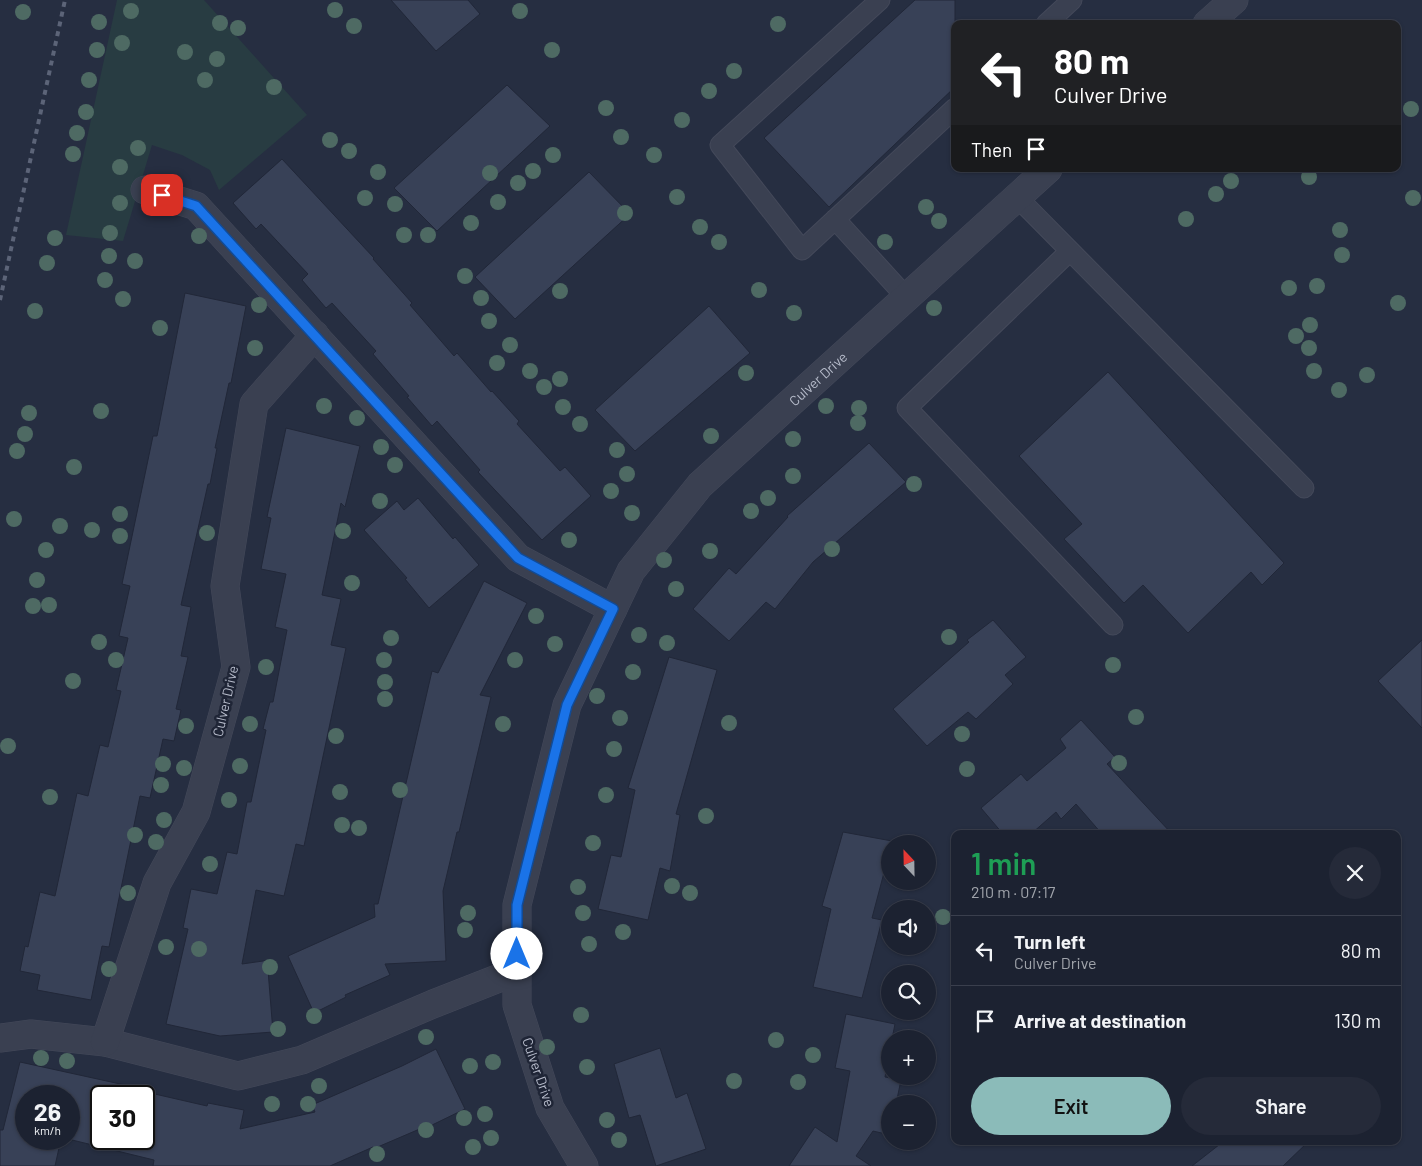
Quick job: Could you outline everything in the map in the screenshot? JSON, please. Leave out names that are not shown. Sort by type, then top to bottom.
[{"type":"street","points":[[1212,20],[1234,0]]},
{"type":"street","name":"Culver Drive","points":[[584,1166],[550,1108],[517,1005],[517,905],[567,705],[631,571],[700,485],[1045,172]]},
{"type":"street","points":[[145,190],[196,206],[518,558],[613,609]]},
{"type":"street","name":"Culver Drive","points":[[105,1042],[157,882],[196,812],[236,667],[226,586],[254,404],[314,335]]},
{"type":"street","points":[[0,1038],[32,1034],[105,1042],[238,1076],[302,1060],[433,1004],[517,971]]},
{"type":"lane","points":[[880,0],[720,145],[802,250],[951,112]]},
{"type":"lane","points":[[1050,20],[1072,0]]},
{"type":"lane","points":[[1017,197],[1304,488]]},
{"type":"lane","points":[[835,219],[906,297]]},
{"type":"lane","points":[[1070,252],[907,408],[1113,626]]},
{"type":"shaded area","points":[[117,0],[204,0],[307,115],[219,190],[210,170],[182,155],[152,145],[123,241],[66,235]]},
{"type":"building","points":[[391,0],[468,0],[480,14],[436,51]]},
{"type":"building","points":[[915,0],[955,0],[955,20],[951,20],[951,91],[829,207],[764,138]]},
{"type":"building","points":[[507,85],[550,126],[437,231],[394,188]]},
{"type":"building","points":[[282,159],[374,258],[412,303],[410,305],[454,356],[457,353],[519,421],[517,424],[560,471],[565,467],[591,496],[542,540],[478,472],[480,470],[437,421],[432,426],[373,354],[376,351],[332,303],[326,308],[302,280],[308,274],[261,224],[256,229],[233,203]]},
{"type":"building","points":[[589,172],[630,214],[515,319],[475,277]]},
{"type":"building","points":[[185,293],[246,306],[231,383],[229,383],[215,448],[217,448],[210,484],[208,484],[181,605],[191,607],[181,656],[188,657],[176,709],[181,710],[174,741],[163,739],[150,798],[140,796],[109,947],[102,946],[91,1000],[37,990],[40,975],[20,971],[25,946],[28,947],[40,892],[55,896],[77,793],[88,796],[100,745],[108,747],[121,691],[116,690],[128,638],[119,636],[130,586],[122,584],[153,436],[157,436]]},
{"type":"building","points":[[709,306],[750,353],[635,451],[595,410]]},
{"type":"building","points":[[1108,372],[1284,563],[1262,585],[1251,572],[1188,633],[1143,585],[1124,603],[1064,539],[1082,524],[1019,456]]},
{"type":"building","points":[[286,428],[360,446],[345,507],[341,503],[322,595],[341,599],[331,645],[346,648],[304,846],[296,844],[284,896],[256,890],[242,964],[270,960],[268,970],[273,1032],[220,1036],[166,1024],[188,929],[183,928],[191,889],[217,894],[227,852],[237,854],[247,802],[251,802],[266,730],[263,729],[270,702],[273,702],[287,630],[275,627],[286,574],[261,569],[271,518],[267,517]]},
{"type":"building","points":[[869,443],[906,482],[813,562],[775,609],[766,602],[729,641],[693,609],[729,568],[736,574],[787,516]]},
{"type":"building","points":[[418,498],[453,539],[455,537],[479,565],[429,608],[405,579],[407,578],[364,530],[397,501],[404,510]]},
{"type":"building","points":[[484,581],[527,603],[480,695],[491,697],[443,891],[446,961],[385,964],[390,975],[345,995],[346,997],[314,1013],[288,956],[375,917],[374,904],[378,904],[432,671],[438,673]]},
{"type":"building","points":[[993,620],[1026,657],[1005,675],[1013,684],[976,719],[968,712],[927,746],[893,709],[969,642],[967,640]]},
{"type":"building","points":[[1422,640],[1422,728],[1378,681]]},
{"type":"building","points":[[669,657],[717,670],[676,814],[680,815],[670,871],[660,868],[648,920],[598,909],[611,855],[621,857],[635,790],[628,788]]},
{"type":"building","points":[[1081,720],[1115,757],[1107,764],[1168,830],[1099,830],[1076,804],[1061,819],[1056,812],[1036,830],[1000,830],[981,808],[1021,774],[1027,781],[1066,748],[1060,739]]},
{"type":"building","points":[[843,832],[881,839],[881,884],[872,918],[881,920],[881,924],[862,998],[813,987],[831,909],[822,906]]},
{"type":"building","points":[[846,1014],[895,1024],[894,1030],[881,1030],[881,1085],[900,1085],[898,1095],[881,1095],[881,1133],[873,1131],[856,1156],[871,1166],[789,1166],[815,1127],[837,1142],[850,1071],[835,1068]]},
{"type":"building","points":[[660,1048],[676,1098],[687,1093],[706,1149],[656,1166],[640,1115],[629,1118],[614,1064]]},
{"type":"building","points":[[436,1049],[465,1109],[430,1126],[373,1149],[373,1147],[330,1166],[153,1166],[154,1160],[113,1150],[155,1150],[155,1094],[207,1106],[208,1103],[244,1110],[240,1129],[315,1112],[312,1105]]},
{"type":"building","points":[[20,1062],[125,1085],[90,1085],[90,1144],[80,1142],[80,1085],[15,1085],[15,1150],[59,1150],[55,1166],[0,1166],[0,1130],[3,1130]]},
{"type":"building","points":[[1219,1145],[1305,1145],[1283,1166],[1192,1166]]},
{"type":"railway","points":[[0,300],[65,0]]},
{"type":"route","points":[[162,195],[196,206],[518,558],[613,609],[567,705],[517,905],[517,954]]}]
